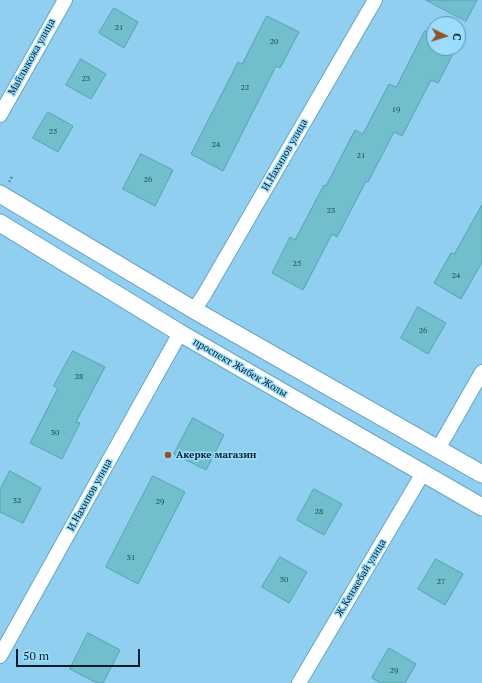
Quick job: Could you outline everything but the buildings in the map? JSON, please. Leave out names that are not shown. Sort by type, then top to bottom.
[{"type":"street","name":"Майлыкожа улица","points":[[0,114],[64,0]]},
{"type":"street","name":"И.Нахипов улица","points":[[194,310],[375,0]]},
{"type":"street","points":[[0,194],[194,310],[482,474]]},
{"type":"street","name":"проспект Жибек Жолы","points":[[0,223],[180,333],[482,507]]},
{"type":"street","name":"И.Нахипов улица","points":[[0,656],[180,333]]},
{"type":"street","points":[[438,449],[482,372]]},
{"type":"street","name":"Ж.Кенжебай улица","points":[[299,683],[423,473]]},
{"type":"place","name":"Акерке магазин","points":[[168,455]]}]
